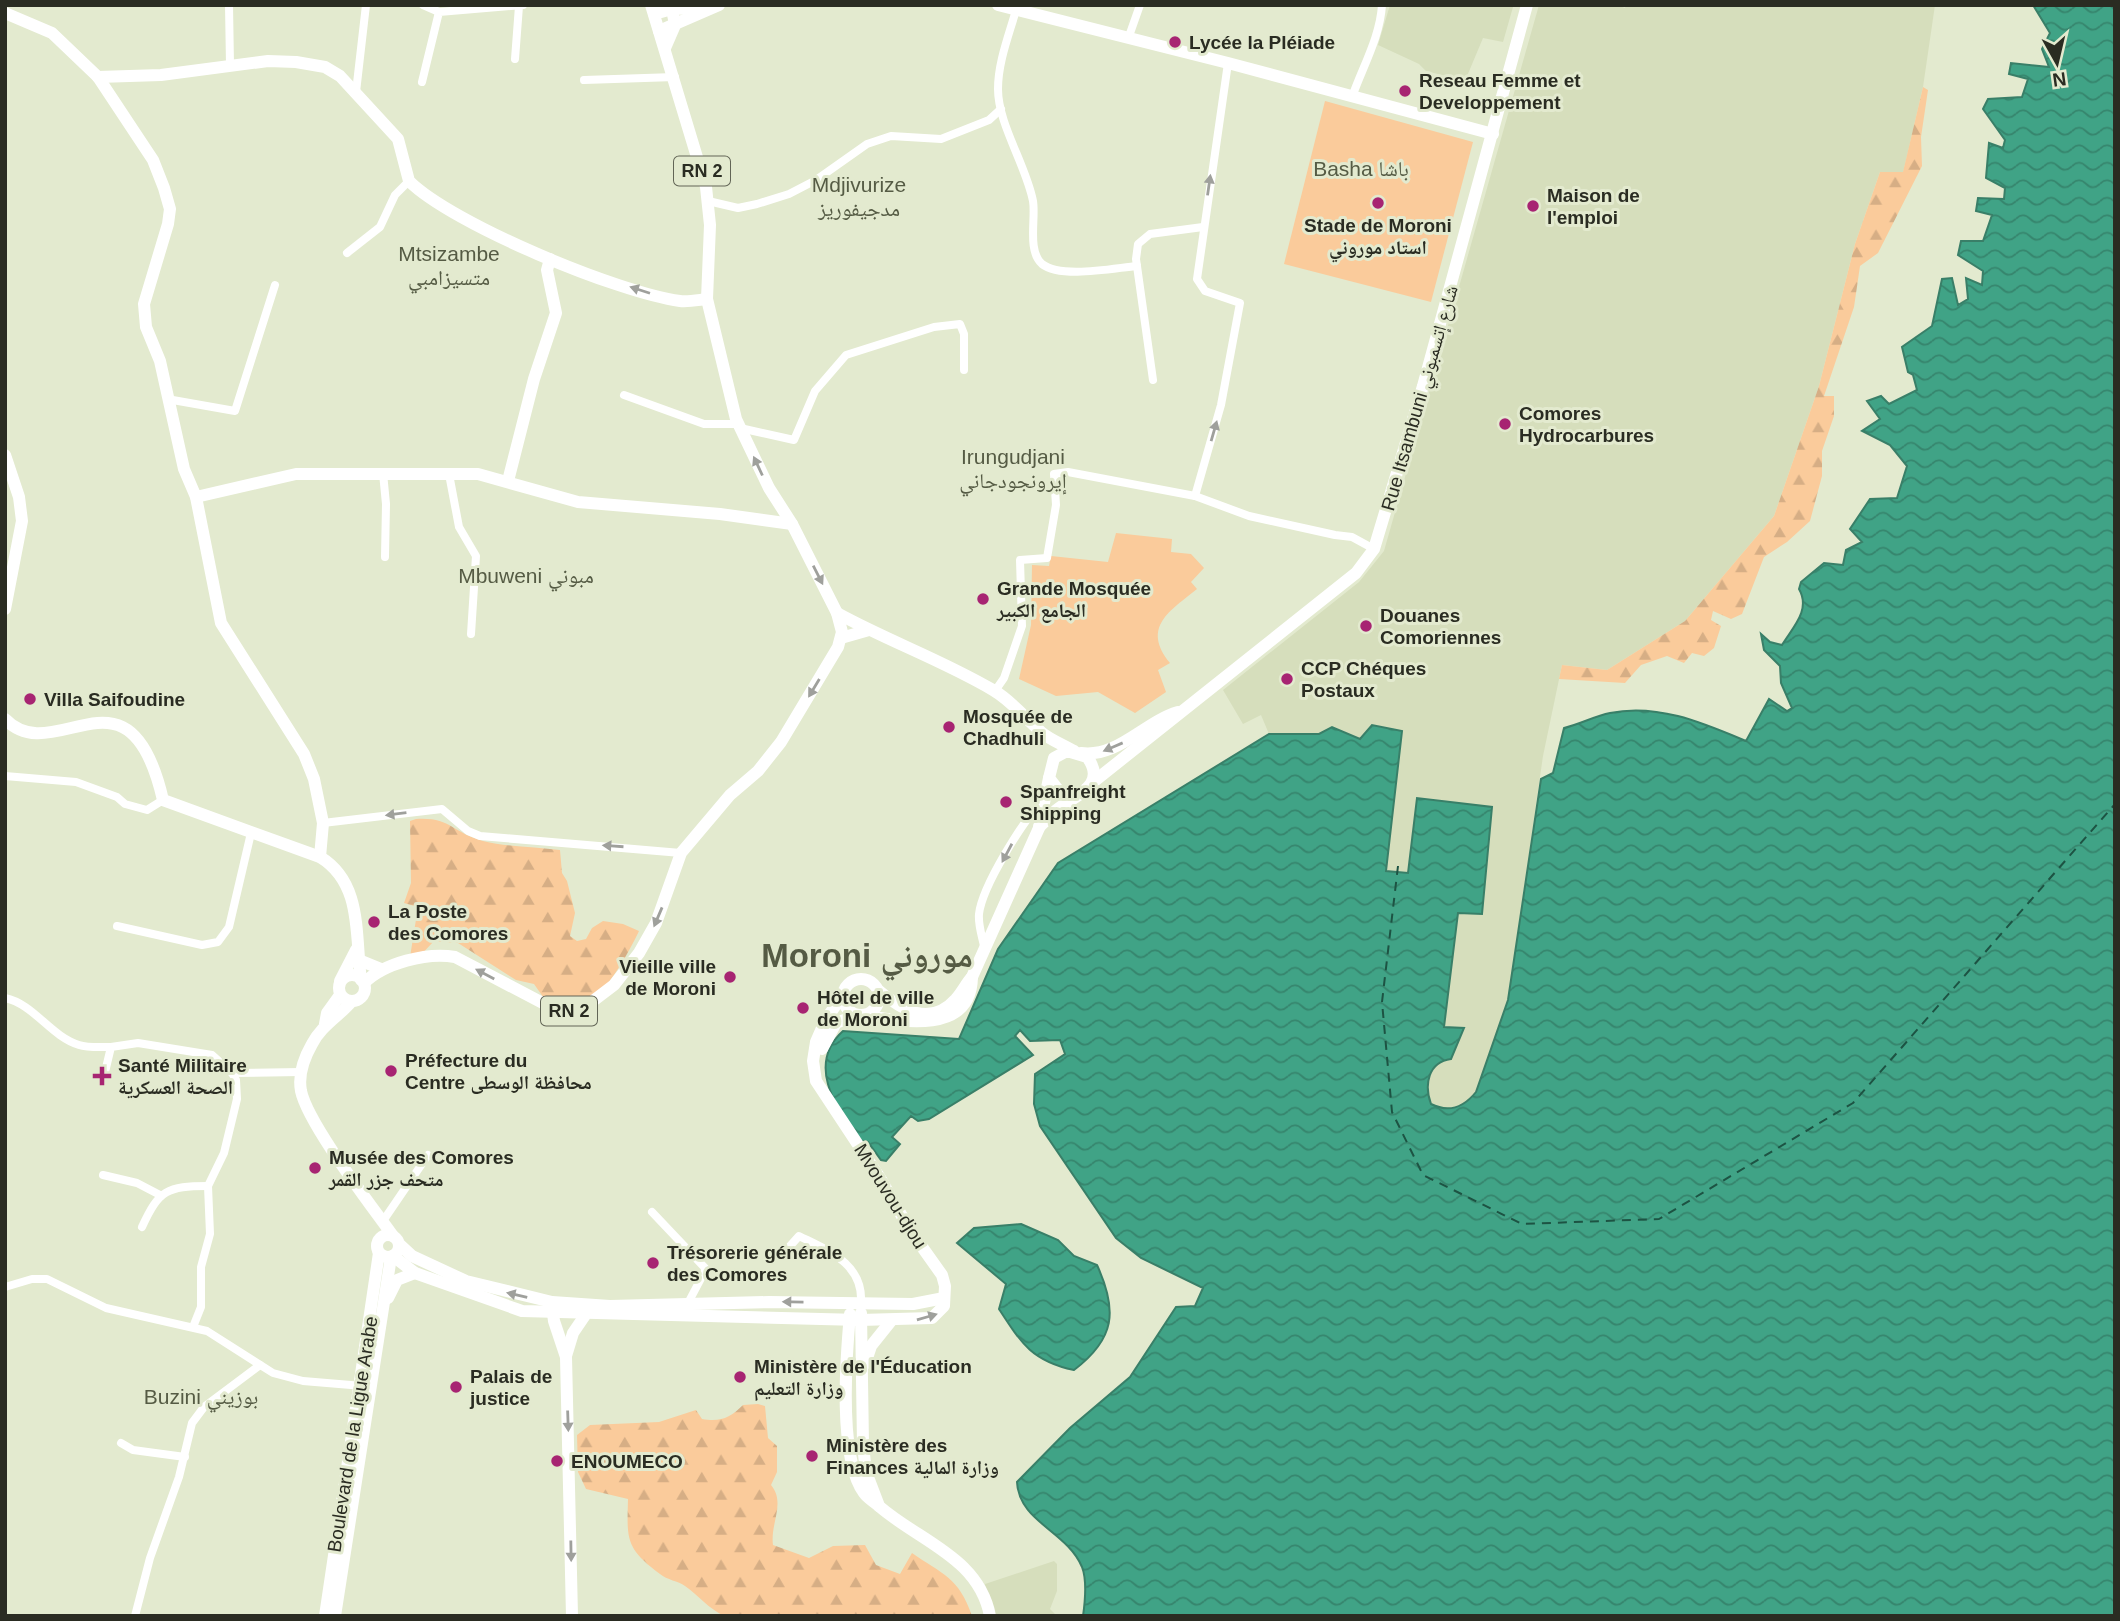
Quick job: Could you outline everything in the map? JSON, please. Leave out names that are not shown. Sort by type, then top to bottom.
[{"type":"main road","points":[[998,5],[1493,134]]},
{"type":"main road","name":"Rue Itsambuni شارع إتسمبوني","points":[[1092,783],[1356,573],[1374,549],[1493,134],[1527,5]]},
{"type":"main road","points":[[653,9],[715,6]]},
{"type":"main road","points":[[659,31],[715,6]]},
{"type":"main road","points":[[665,48],[675,25],[669,7]]},
{"type":"main road","name":"RN 2","points":[[363,981],[381,970],[432,956],[455,957],[556,1010],[576,1010],[589,1004],[614,985],[639,953],[656,923],[681,853],[730,795],[758,771],[781,742],[841,638],[837,613],[792,524],[769,488],[739,426],[707,299],[710,225],[701,165],[653,9]]},
{"type":"main road","points":[[5,13],[52,33],[98,77],[153,160],[170,209],[144,303],[146,327],[160,361],[184,469],[196,497],[223,628],[304,754],[314,779],[323,823],[320,858]]},
{"type":"main road","points":[[98,77],[161,75],[268,61],[314,64],[340,76],[398,139],[409,181],[465,219],[550,259],[664,298],[683,301],[707,299]]},
{"type":"main road","points":[[508,481],[534,379],[556,313],[547,270],[550,259]]},
{"type":"main road","points":[[5,609],[22,522],[19,497],[6,462]]},
{"type":"main road","points":[[196,497],[296,474],[478,474],[578,502],[720,514],[792,524]]},
{"type":"main road","points":[[837,613],[869,630],[930,655],[995,691],[1024,713],[1042,733],[1078,752],[1094,769],[1092,783],[1039,828]]},
{"type":"main road","points":[[841,638],[869,630]]},
{"type":"main road","name":"Rue Itsambuni شارع إتسمبوني","points":[[1078,752],[1110,749],[1164,716],[1185,710]]},
{"type":"main road","points":[[5,719],[11,725],[29,731],[49,732],[94,724],[121,726],[130,730],[146,748],[163,800],[320,858],[341,873],[352,899],[364,994],[346,998],[327,1013],[325,1024],[312,1043],[301,1072],[305,1103],[370,1204],[396,1240],[412,1256],[466,1281],[552,1308]]},
{"type":"main road","points":[[972,977],[972,988],[964,1006],[947,1016],[919,1023],[861,1015],[845,1006],[843,995],[848,984],[858,979],[870,981],[878,990],[912,1013],[931,1014],[952,1003],[972,977],[1039,828],[1051,764],[1042,733]]},
{"type":"main road","points":[[1051,764],[1060,754],[1078,752]]},
{"type":"main road","points":[[1049,778],[1062,795],[1076,796]]},
{"type":"main road","points":[[358,955],[381,970]]},
{"type":"main road","points":[[340,981],[358,955]]},
{"type":"main road","points":[[340,981],[353,975],[363,981]]},
{"type":"main road","points":[[340,981],[346,998]]},
{"type":"main road","points":[[861,1015],[877,1006],[878,990]]},
{"type":"main road","name":"Mvouvou-djou","points":[[828,1096],[821,1091],[816,1081],[814,1051],[826,1019],[843,995]]},
{"type":"main road","name":"Mvouvou-djou","points":[[861,1015],[838,1020],[827,1035],[819,1063],[828,1096],[909,1230],[942,1275],[943,1298]]},
{"type":"main road","points":[[370,1204],[385,1252],[415,1273],[522,1311],[552,1308],[687,1309],[926,1304],[943,1298],[941,1310],[932,1318],[891,1321],[687,1309]]},
{"type":"main road","points":[[385,1252],[387,1235],[396,1240]]},
{"type":"main road","points":[[385,1252],[396,1240]]},
{"type":"main road","name":"Boulevard de la Ligue Arabe","points":[[364,1387],[382,1318],[385,1252]]},
{"type":"main road","name":"Boulevard de la Ligue Arabe","points":[[331,1611],[385,1252]]},
{"type":"main road","points":[[382,1318],[394,1284],[401,1277],[415,1273]]},
{"type":"main road","points":[[856,1304],[846,1384],[852,1459],[862,1489],[903,1526],[961,1563],[981,1585],[990,1616]]},
{"type":"main road","points":[[552,1308],[566,1357],[572,1616]]},
{"type":"main road","points":[[566,1357],[573,1333],[590,1308]]},
{"type":"main road","points":[[855,1320],[862,1382],[866,1472],[880,1506]]},
{"type":"main road","points":[[862,1382],[871,1346],[891,1321]]},
{"type":"street","points":[[229,5],[230,65]]},
{"type":"street","points":[[356,92],[366,5]]},
{"type":"street","points":[[423,5],[439,12],[521,6],[515,59]]},
{"type":"street","points":[[1128,39],[1140,5]]},
{"type":"street","points":[[1352,97],[1380,29],[1382,5]]},
{"type":"street","points":[[1016,10],[1000,69],[998,89],[1001,109],[1033,201],[1035,248],[1039,260],[1047,267],[1068,271],[1137,266]]},
{"type":"street","points":[[422,82],[439,12]]},
{"type":"street","points":[[1195,496],[1224,393],[1240,303],[1205,291],[1199,286],[1197,279],[1228,63]]},
{"type":"street","points":[[584,79],[675,77]]},
{"type":"street","points":[[708,201],[738,208],[768,201],[816,180],[867,144],[891,136],[941,139],[989,120],[1001,109]]},
{"type":"street","points":[[347,253],[380,227],[396,195],[409,181]]},
{"type":"street","points":[[1153,380],[1137,266],[1138,244],[1144,236],[1203,227]]},
{"type":"street","points":[[167,399],[235,411],[275,285]]},
{"type":"street","points":[[624,395],[704,424],[739,426],[794,440],[815,391],[838,360],[877,343],[934,327],[960,324],[964,334],[964,370]]},
{"type":"street","points":[[995,691],[1004,678],[1022,626],[1020,560],[1046,558],[1056,505],[1055,474],[1068,472],[1195,496],[1249,516],[1345,535],[1374,549]]},
{"type":"street","points":[[383,473],[386,557]]},
{"type":"street","points":[[449,474],[459,527],[475,556],[471,634]]},
{"type":"street","points":[[5,776],[76,782],[117,797],[125,804],[147,810],[163,800]]},
{"type":"street","points":[[985,949],[979,920],[981,905],[1025,821],[1046,797]]},
{"type":"street","points":[[323,823],[442,809],[468,831],[480,836],[681,853]]},
{"type":"street","points":[[117,926],[202,945],[218,942],[229,927],[251,834]]},
{"type":"street","points":[[5,998],[23,1006],[58,1034],[80,1045],[111,1047],[138,1043],[212,1055],[232,1073],[237,1088],[235,1108],[224,1153],[208,1186],[209,1234],[201,1266],[201,1307],[193,1327]]},
{"type":"street","points":[[105,1072],[111,1047]]},
{"type":"street","points":[[232,1073],[301,1072]]},
{"type":"street","points":[[383,1222],[428,1156]]},
{"type":"street","points":[[103,1175],[137,1183],[160,1195]]},
{"type":"street","points":[[142,1227],[160,1195],[171,1189],[208,1186]]},
{"type":"street","points":[[652,1212],[706,1269],[687,1309]]},
{"type":"street","points":[[789,1245],[799,1236],[830,1251],[850,1266],[860,1280],[856,1304]]},
{"type":"street","points":[[5,1287],[32,1279],[47,1279],[106,1308],[193,1327],[219,1338],[273,1374],[296,1380],[364,1387]]},
{"type":"street","points":[[135,1616],[150,1558],[185,1457],[192,1423],[204,1407],[260,1365]]},
{"type":"street","points":[[121,1443],[133,1450],[185,1457]]},
{"type":"shaded area","points":[[1390,5],[1513,7],[1503,42],[1483,38],[1465,81],[1426,71],[1419,64],[1378,45]]},
{"type":"shaded area","points":[[1539,5],[1617,5],[1625,8],[1626,5],[1935,5],[1923,87],[1903,173],[1880,172],[1855,244],[1819,386],[1774,516],[1685,621],[1607,670],[1562,665],[1543,756],[1508,1000],[1476,1092],[1467,1103],[1451,1109],[1431,1104],[1426,1092],[1432,1068],[1442,1060],[1463,1029],[1444,1027],[1458,913],[1482,913],[1408,874],[1385,871],[1402,731],[1360,739],[1332,727],[1319,734],[1269,734],[1261,715],[1243,724],[1223,690],[1359,582],[1384,551]]},
{"type":"shaded area","points":[[1054,1561],[1057,1564],[1057,1591],[1050,1609],[1057,1616],[991,1616],[985,1584]]},
{"type":"green space","points":[[1923,87],[1928,90],[1921,137],[1922,166],[1878,253],[1860,266],[1854,307],[1824,396],[1834,396],[1834,416],[1822,451],[1822,476],[1810,521],[1787,542],[1764,557],[1742,614],[1731,619],[1713,611],[1711,620],[1721,626],[1714,648],[1704,656],[1692,653],[1684,663],[1667,656],[1641,665],[1625,683],[1559,679],[1562,665],[1607,670],[1685,621],[1774,516],[1819,386],[1855,244],[1880,172],[1903,172]]},
{"type":"green space","name":"Stade de Moroni استاد موروني","points":[[1325,101],[1473,142],[1431,302],[1284,264]]},
{"type":"green space","points":[[1116,533],[1172,539],[1171,552],[1191,554],[1204,568],[1191,582],[1197,589],[1169,613],[1159,630],[1158,639],[1170,663],[1158,670],[1166,692],[1135,713],[1098,692],[1056,696],[1019,679],[1031,625],[1032,565],[1049,566],[1051,556],[1108,562]]},
{"type":"green space","points":[[437,820],[472,837],[492,843],[560,850],[562,873],[567,881],[575,913],[570,936],[577,941],[586,939],[592,928],[603,921],[623,924],[639,931],[607,985],[590,1001],[582,1004],[548,1004],[534,984],[516,980],[458,943],[434,941],[419,957],[410,957],[418,907],[404,903],[411,883],[410,821]]},
{"type":"green space","points":[[743,1405],[765,1406],[768,1438],[777,1446],[777,1472],[771,1485],[777,1499],[773,1545],[809,1558],[833,1546],[865,1545],[876,1565],[900,1574],[912,1553],[955,1584],[972,1616],[724,1616],[685,1586],[663,1576],[640,1557],[630,1542],[628,1533],[628,1499],[586,1489],[578,1472],[577,1435],[590,1425],[659,1422],[696,1410],[702,1419],[715,1420],[729,1416]]},
{"type":"water","points":[[2033,5],[2115,5],[2115,1616],[1083,1616],[1085,1585],[1082,1567],[1066,1544],[1026,1507],[1017,1482],[1070,1428],[1130,1377],[1176,1307],[1195,1306],[1203,1288],[1141,1258],[1116,1238],[1040,1126],[1034,1104],[1035,1074],[1065,1054],[1060,1040],[1030,1041],[1020,1030],[1015,1036],[1033,1055],[929,1119],[918,1121],[911,1116],[892,1137],[900,1144],[886,1161],[881,1160],[868,1142],[858,1140],[834,1100],[826,1071],[832,1044],[843,1031],[959,1039],[998,949],[1058,863],[1269,734],[1319,734],[1332,727],[1360,739],[1372,725],[1402,731],[1386,871],[1408,873],[1417,798],[1492,807],[1482,914],[1458,913],[1444,1027],[1464,1028],[1451,1059],[1437,1065],[1428,1082],[1431,1104],[1450,1108],[1466,1101],[1476,1092],[1508,1000],[1541,779],[1553,773],[1564,728],[1610,713],[1645,711],[1680,716],[1746,741],[1769,699],[1787,711],[1792,708],[1781,683],[1780,666],[1764,650],[1761,634],[1770,642],[1782,645],[1802,611],[1799,589],[1801,582],[1824,563],[1843,565],[1846,550],[1862,542],[1850,529],[1870,499],[1897,498],[1907,466],[1890,445],[1862,431],[1880,419],[1867,401],[1881,396],[1889,404],[1917,390],[1913,375],[1908,372],[1902,347],[1932,326],[1942,279],[1952,278],[1958,305],[1968,299],[1966,278],[1982,285],[1983,271],[1958,255],[1961,241],[1983,241],[1992,215],[1976,211],[1978,198],[2004,199],[2005,188],[1986,178],[1989,143],[2003,148],[2005,140],[1983,109],[1988,99],[2022,97],[2028,79],[2009,74],[2011,63],[2049,67],[2042,49],[2050,33]]},
{"type":"water","points":[[1021,1224],[1058,1240],[1074,1256],[1097,1265],[1104,1281],[1110,1310],[1105,1335],[1098,1347],[1074,1370],[1038,1356],[1021,1341],[999,1309],[1006,1284],[957,1243],[974,1228]]},
{"type":"ferry route","points":[[1398,866],[1382,1002],[1392,1112],[1423,1175],[1522,1224],[1659,1219],[1853,1103],[2115,804]]},
{"type":"place","name":"Lycée la Pléiade","points":[[1175,42]]},
{"type":"place","name":"Reseau Femme et Developpement","points":[[1405,91]]},
{"type":"place","name":"Stade de Moroni استاد موروني","points":[[1378,203]]},
{"type":"place","name":"Maison de l'emploi","points":[[1533,206]]},
{"type":"place","name":"Comores Hydrocarbures","points":[[1505,424]]},
{"type":"place","name":"Grande Mosquée الجامع الكبير","points":[[983,599]]},
{"type":"place","name":"Douanes Comoriennes","points":[[1366,626]]},
{"type":"place","name":"CCP Chéques Postaux","points":[[1287,679]]},
{"type":"place","name":"Villa Saifoudine","points":[[30,699]]},
{"type":"place","name":"Mosquée de Chadhuli","points":[[949,727]]},
{"type":"place","name":"Spanfreight Shipping","points":[[1006,802]]},
{"type":"place","name":"La Poste des Comores","points":[[374,922]]},
{"type":"place","name":"Vieille ville de Moroni","points":[[730,977]]},
{"type":"place","name":"Hôtel de ville de Moroni","points":[[803,1008]]},
{"type":"place","name":"Préfecture du Centre محافظة الوسطى","points":[[391,1071]]},
{"type":"place","name":"Santé Militaire الصحة العسكرية","points":[[102,1076]]},
{"type":"place","name":"Musée des Comores متحف جزر القمر","points":[[315,1168]]},
{"type":"place","name":"Trésorerie générale des Comores","points":[[653,1263]]},
{"type":"place","name":"Ministère de l'Éducation وزارة التعليم","points":[[740,1377]]},
{"type":"place","name":"Palais de justice","points":[[456,1387]]},
{"type":"place","name":"Ministère des Finances وزارة المالية","points":[[812,1456]]},
{"type":"place","name":"ENOUMECO","points":[[557,1461]]},
{"type":"district","name":"Basha باشا","points":[[1361,169]]},
{"type":"district","name":"Mdjivurize مدجيفوريز","points":[[859,197]]},
{"type":"district","name":"Mtsizambe متسيزامبي","points":[[449,266]]},
{"type":"district","name":"Irungudjani إيرونجودجاني","points":[[1013,469]]},
{"type":"district","name":"Mbuweni مبوني","points":[[526,576]]},
{"type":"district","name":"Moroni موروني","points":[[867,955]]},
{"type":"district","name":"Buzini بوزيني","points":[[201,1397]]}]
